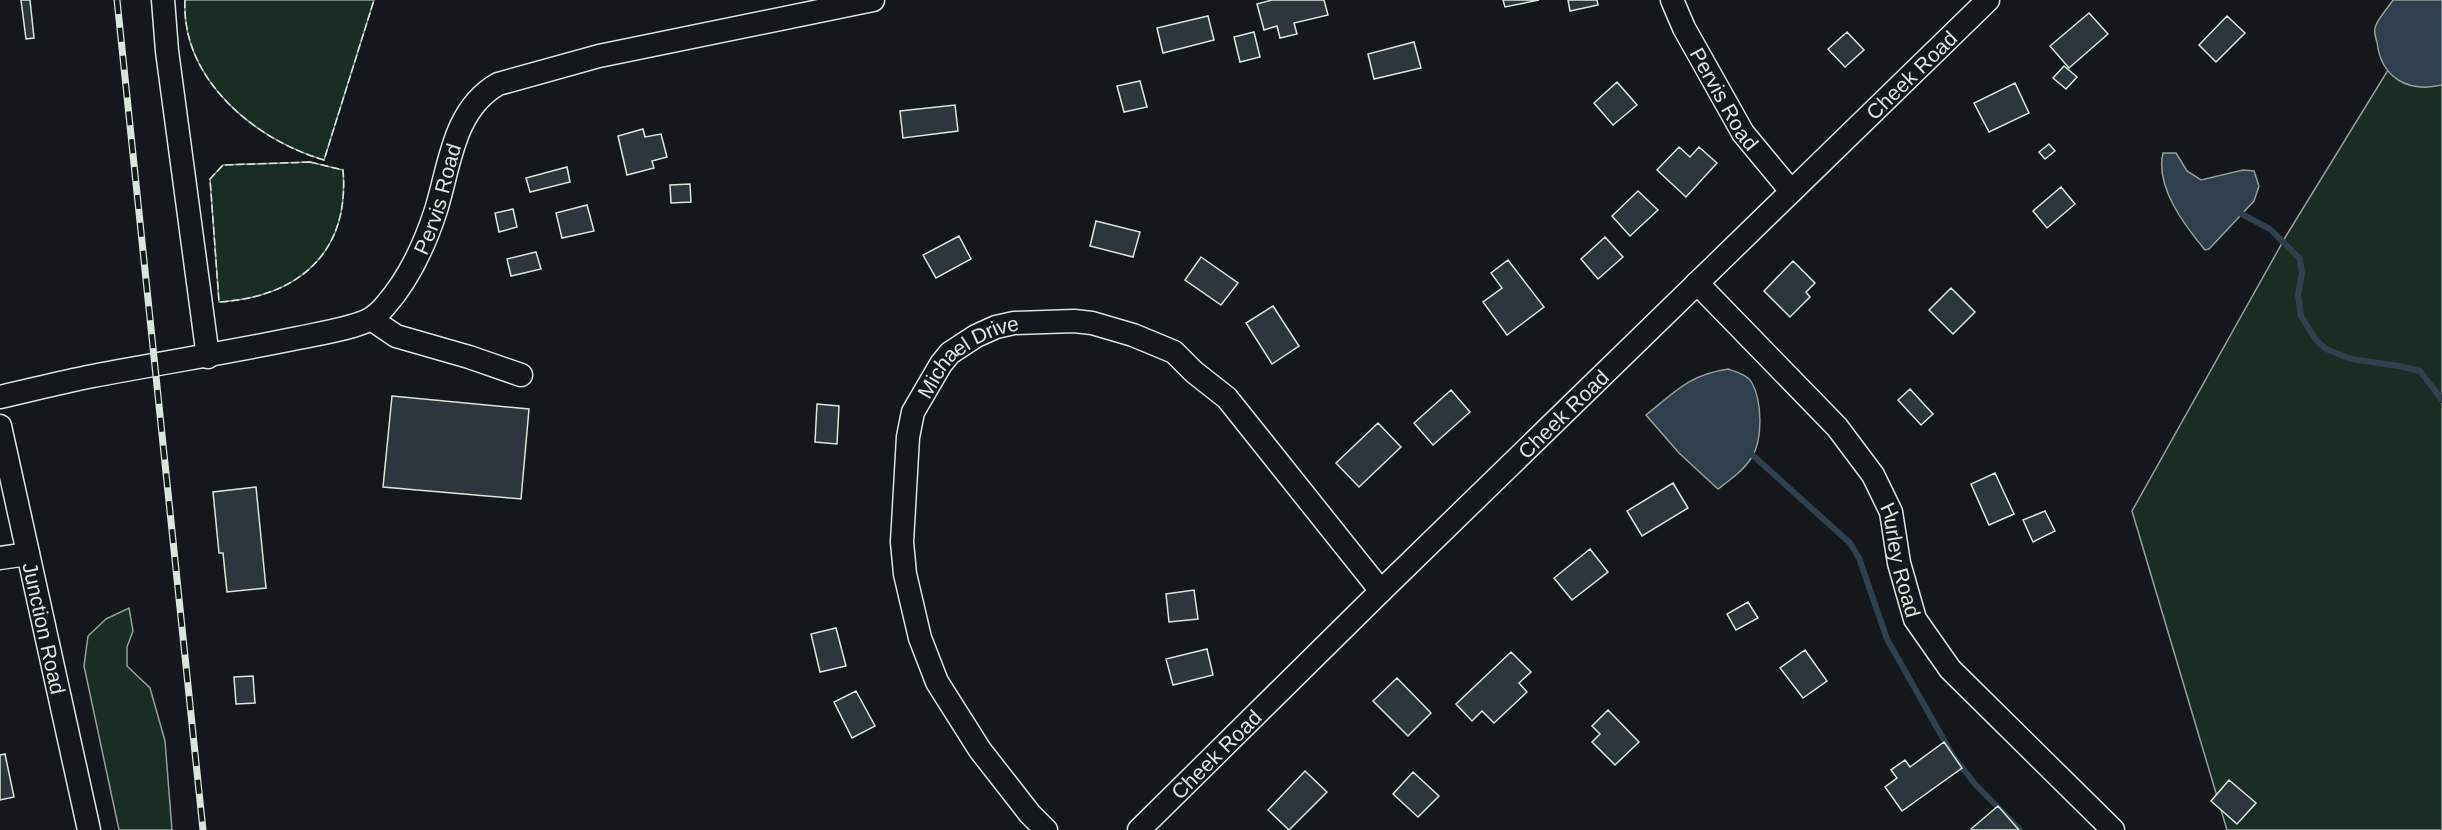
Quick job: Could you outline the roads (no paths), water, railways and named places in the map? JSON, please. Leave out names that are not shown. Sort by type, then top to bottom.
[{"type":"street","points":[[163,0],[167,51],[208,357]]},
{"type":"street","name":"Pervis Road","points":[[371,319],[392,297],[418,254],[436,211],[451,154],[463,121],[471,106],[483,93],[498,84],[599,56],[873,0]]},
{"type":"street","name":"Pervis Road","points":[[1672,0],[1689,37],[1743,133],[1791,191]]},
{"type":"street","name":"Cheek Road","points":[[1139,830],[1988,0]]},
{"type":"street","name":"Hurley Road","points":[[1697,283],[1837,428],[1873,475],[1891,512],[1899,563],[1915,619],[1950,669],[2113,830]]},
{"type":"street","points":[[0,397],[93,376],[208,357],[326,332],[371,319],[396,336],[521,375]]},
{"type":"street","name":"Michael Drive","points":[[1047,830],[1030,814],[980,750],[938,682],[926,657],[905,574],[902,542],[909,437],[913,412],[950,353],[976,336],[996,327],[1014,323],[1074,321],[1092,323],[1133,335],[1174,352],[1194,372],[1227,398],[1381,591]]},
{"type":"street","name":"Junction Road","points":[[0,426],[89,830]]},
{"type":"street","points":[[0,558],[28,554]]},
{"type":"water","points":[[2393,0],[2442,0],[2442,85],[2418,87],[2408,84],[2390,74],[2384,65],[2375,30],[2378,21]]},
{"type":"water","points":[[2163,153],[2176,153],[2187,171],[2201,180],[2243,170],[2254,171],[2259,186],[2254,201],[2209,249],[2205,250],[2197,240],[2174,205],[2163,179]]},
{"type":"water","points":[[1728,369],[1745,376],[1752,383],[1758,400],[1760,420],[1756,449],[1749,462],[1718,489],[1679,453],[1646,415],[1684,385],[1703,375]]},
{"type":"waterway","points":[[2240,213],[2270,229],[2300,259],[2302,273],[2298,295],[2301,316],[2316,340],[2326,349],[2351,359],[2420,371],[2442,400]]},
{"type":"waterway","points":[[1747,450],[1850,543],[1859,558],[1887,639],[1953,756],[1975,784],[2020,830]]},
{"type":"railway","points":[[117,0],[203,830]]}]
